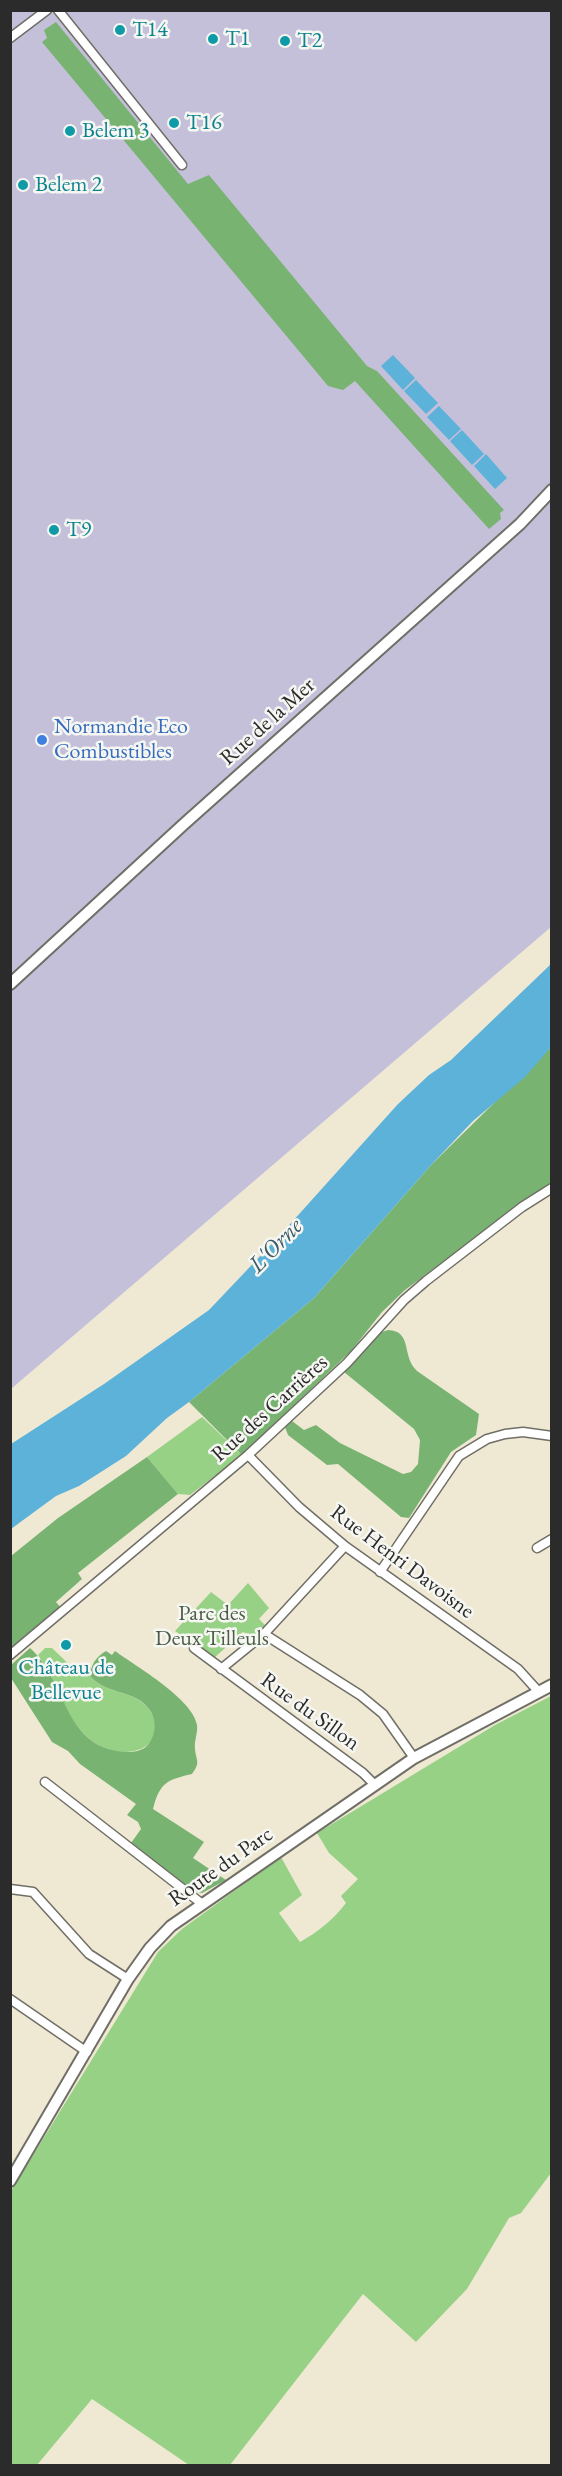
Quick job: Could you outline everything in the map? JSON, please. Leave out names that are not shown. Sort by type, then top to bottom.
[{"type":"street","points":[[10,38],[47,10]]},
{"type":"street","points":[[58,10],[182,165]]},
{"type":"street","name":"Rue de la Mer","points":[[10,984],[203,807],[513,531],[552,490]]},
{"type":"street","name":"Rue des Carrières","points":[[10,1655],[249,1455],[347,1363],[404,1300],[426,1281],[522,1207],[552,1188]]},
{"type":"street","points":[[380,1572],[459,1456],[487,1439],[506,1434],[524,1432],[552,1436]]},
{"type":"street","name":"Rue Henri Davoisne","points":[[249,1455],[299,1507],[345,1546],[518,1669],[538,1691]]},
{"type":"street","points":[[537,1548],[552,1539]]},
{"type":"street","points":[[221,1669],[264,1634],[345,1546]]},
{"type":"street","points":[[264,1634],[360,1695],[382,1714],[414,1758]]},
{"type":"street","name":"Rue du Sillon","points":[[194,1648],[363,1773],[375,1785]]},
{"type":"street","name":"Route du Parc","points":[[10,2181],[128,1978],[160,1936],[201,1903],[414,1758],[552,1685]]},
{"type":"street","points":[[45,1782],[201,1903]]},
{"type":"street","points":[[10,1889],[33,1892],[89,1954],[128,1978]]},
{"type":"street","points":[[10,1999],[87,2052]]},
{"type":"shaded area","points":[[11,11],[551,11],[551,927],[11,1389]]},
{"type":"green space","points":[[56,22],[188,184],[209,175],[367,366],[377,371],[504,510],[500,513],[501,519],[489,529],[355,381],[343,390],[328,386],[42,42],[47,38],[44,30]]},
{"type":"green space","points":[[551,1047],[551,1182],[405,1290],[382,1312],[351,1351],[242,1455],[189,1402],[314,1298],[432,1164]]},
{"type":"green space","points":[[388,1330],[396,1331],[404,1339],[409,1358],[417,1371],[479,1414],[476,1435],[451,1452],[409,1518],[401,1517],[338,1464],[327,1465],[288,1435],[285,1427],[292,1421],[304,1430],[316,1425],[340,1443],[403,1474],[411,1472],[418,1464],[420,1440],[414,1429],[344,1372],[379,1333]]},
{"type":"green space","points":[[202,1417],[242,1455],[190,1495],[178,1494],[147,1457]]},
{"type":"green space","points":[[147,1457],[178,1494],[78,1573],[82,1579],[56,1602],[62,1609],[11,1649],[11,1556],[58,1518]]},
{"type":"green space","name":"Parc des Deux Tilleuls","points":[[248,1583],[269,1608],[259,1619],[265,1625],[254,1636],[243,1632],[214,1658],[175,1631],[211,1592],[228,1605]]},
{"type":"green space","points":[[30,1648],[52,1678],[79,1728],[91,1740],[107,1749],[129,1752],[141,1750],[151,1740],[155,1725],[151,1712],[137,1698],[104,1686],[90,1676],[95,1661],[106,1651],[112,1655],[115,1651],[163,1684],[186,1705],[197,1725],[196,1767],[192,1774],[176,1778],[166,1784],[159,1793],[153,1809],[204,1842],[193,1858],[226,1880],[202,1893],[193,1891],[131,1843],[141,1829],[138,1822],[127,1815],[136,1804],[80,1764],[68,1751],[52,1742],[11,1678],[11,1665]]},
{"type":"green space","points":[[45,1648],[52,1648],[76,1671],[83,1672],[91,1667],[90,1676],[97,1682],[143,1703],[149,1709],[155,1722],[155,1734],[151,1742],[130,1752],[104,1748],[91,1740],[67,1711],[38,1655]]},
{"type":"green space","points":[[551,1696],[551,2173],[521,2213],[509,2218],[467,2289],[416,2342],[363,2294],[230,2465],[189,2465],[92,2399],[37,2465],[11,2465],[11,2191],[158,1952],[182,1929],[281,1857],[302,1895],[279,1913],[300,1942],[313,1934],[331,1920],[346,1903],[341,1896],[358,1879],[329,1853],[317,1833],[495,1725]]},
{"type":"water","points":[[393,355],[415,378],[403,390],[381,366]]},
{"type":"water","points":[[416,380],[438,403],[426,414],[404,391]]},
{"type":"water","points":[[439,406],[461,429],[449,440],[427,417]]},
{"type":"water","points":[[462,430],[484,454],[472,465],[450,441]]},
{"type":"water","points":[[486,454],[507,478],[495,489],[474,466]]},
{"type":"water","name":"L'Orne","points":[[551,964],[551,1047],[525,1077],[473,1121],[432,1164],[314,1298],[167,1418],[126,1456],[79,1486],[56,1496],[11,1529],[11,1444],[104,1384],[209,1310],[398,1104],[429,1075],[451,1060]]},
{"type":"place","name":"T14","points":[[120,30]]},
{"type":"place","name":"T1","points":[[213,39]]},
{"type":"place","name":"T2","points":[[285,41]]},
{"type":"place","name":"T16","points":[[174,123]]},
{"type":"place","name":"Belem 3","points":[[70,131]]},
{"type":"place","name":"Belem 2","points":[[23,185]]},
{"type":"place","name":"T9","points":[[54,530]]},
{"type":"place","name":"Normandie Eco Combustibles","points":[[42,740]]},
{"type":"place","name":"Château de Bellevue","points":[[66,1645]]}]
